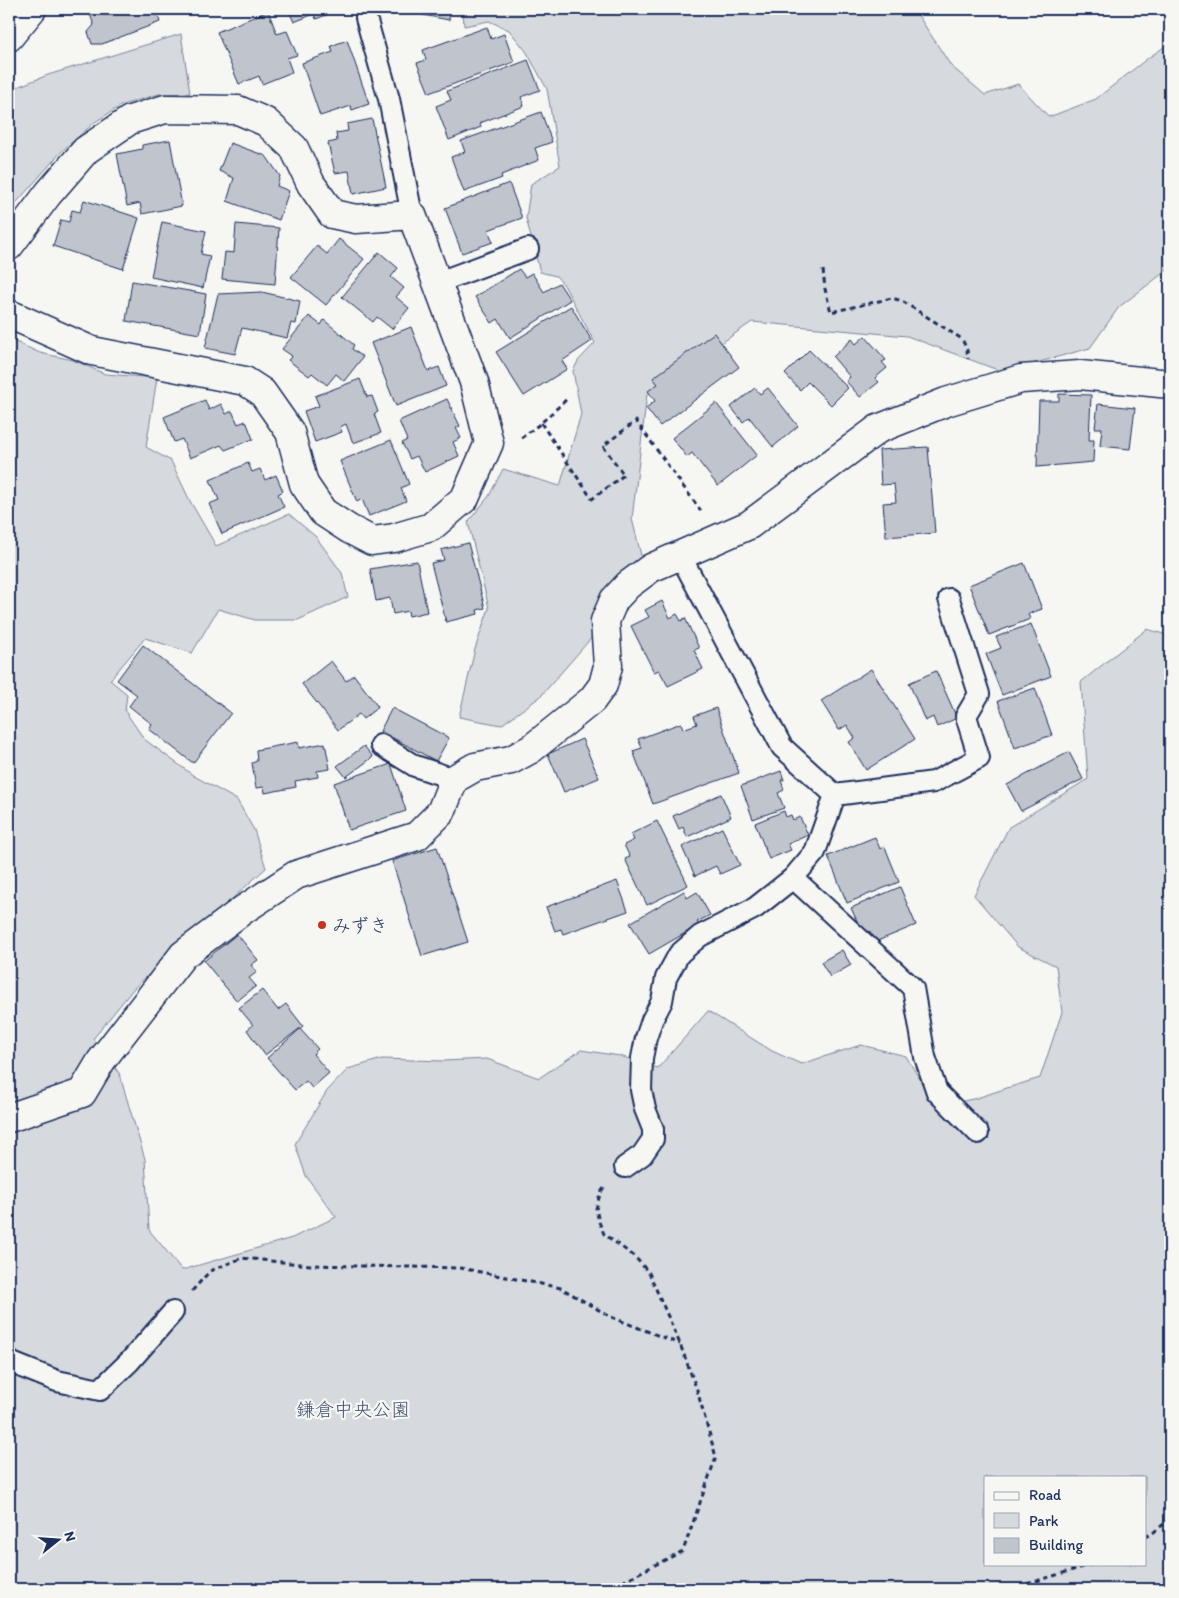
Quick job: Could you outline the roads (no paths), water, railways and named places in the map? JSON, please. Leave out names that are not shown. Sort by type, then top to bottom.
[{"type":"street","points":[[9,37],[32,9]]},
{"type":"street","points":[[9,246],[48,194],[86,150],[130,120],[165,109],[238,110],[266,122],[294,148],[311,184],[332,214],[356,219],[412,214],[474,382],[488,443],[465,498],[431,527],[394,538],[372,541],[323,512],[304,484],[290,432],[262,392],[244,381],[92,351],[9,314]]},
{"type":"street","points":[[9,1118],[82,1093],[101,1060],[183,955],[243,910],[296,876],[417,836],[440,812],[454,779],[475,767],[511,760],[531,749],[592,700],[603,685],[608,666],[605,621],[614,600],[628,585],[651,568],[749,525],[878,429],[946,402],[1021,379],[1080,375],[1170,384]]},
{"type":"lane","points":[[366,18],[389,99],[412,214]]},
{"type":"lane","points":[[436,283],[528,249]]},
{"type":"lane","points":[[680,555],[782,747],[835,795],[934,782],[979,758],[966,716],[979,694],[948,599]]},
{"type":"lane","points":[[381,745],[416,766],[454,779]]},
{"type":"lane","points":[[625,1168],[642,1155],[653,1139],[653,1129],[645,1109],[641,1090],[642,1058],[652,1020],[662,1001],[666,978],[679,954],[700,936],[755,908],[793,878],[815,852],[835,795]]},
{"type":"lane","points":[[793,878],[913,988],[925,1057],[937,1092],[978,1133]]},
{"type":"lane","points":[[9,1360],[12,1363],[57,1381],[100,1390],[130,1361],[173,1312]]},
{"type":"place","name":"みずき","points":[[322,925]]},
{"type":"park label","name":"鎌倉中央公園","points":[[353,1409]]}]
